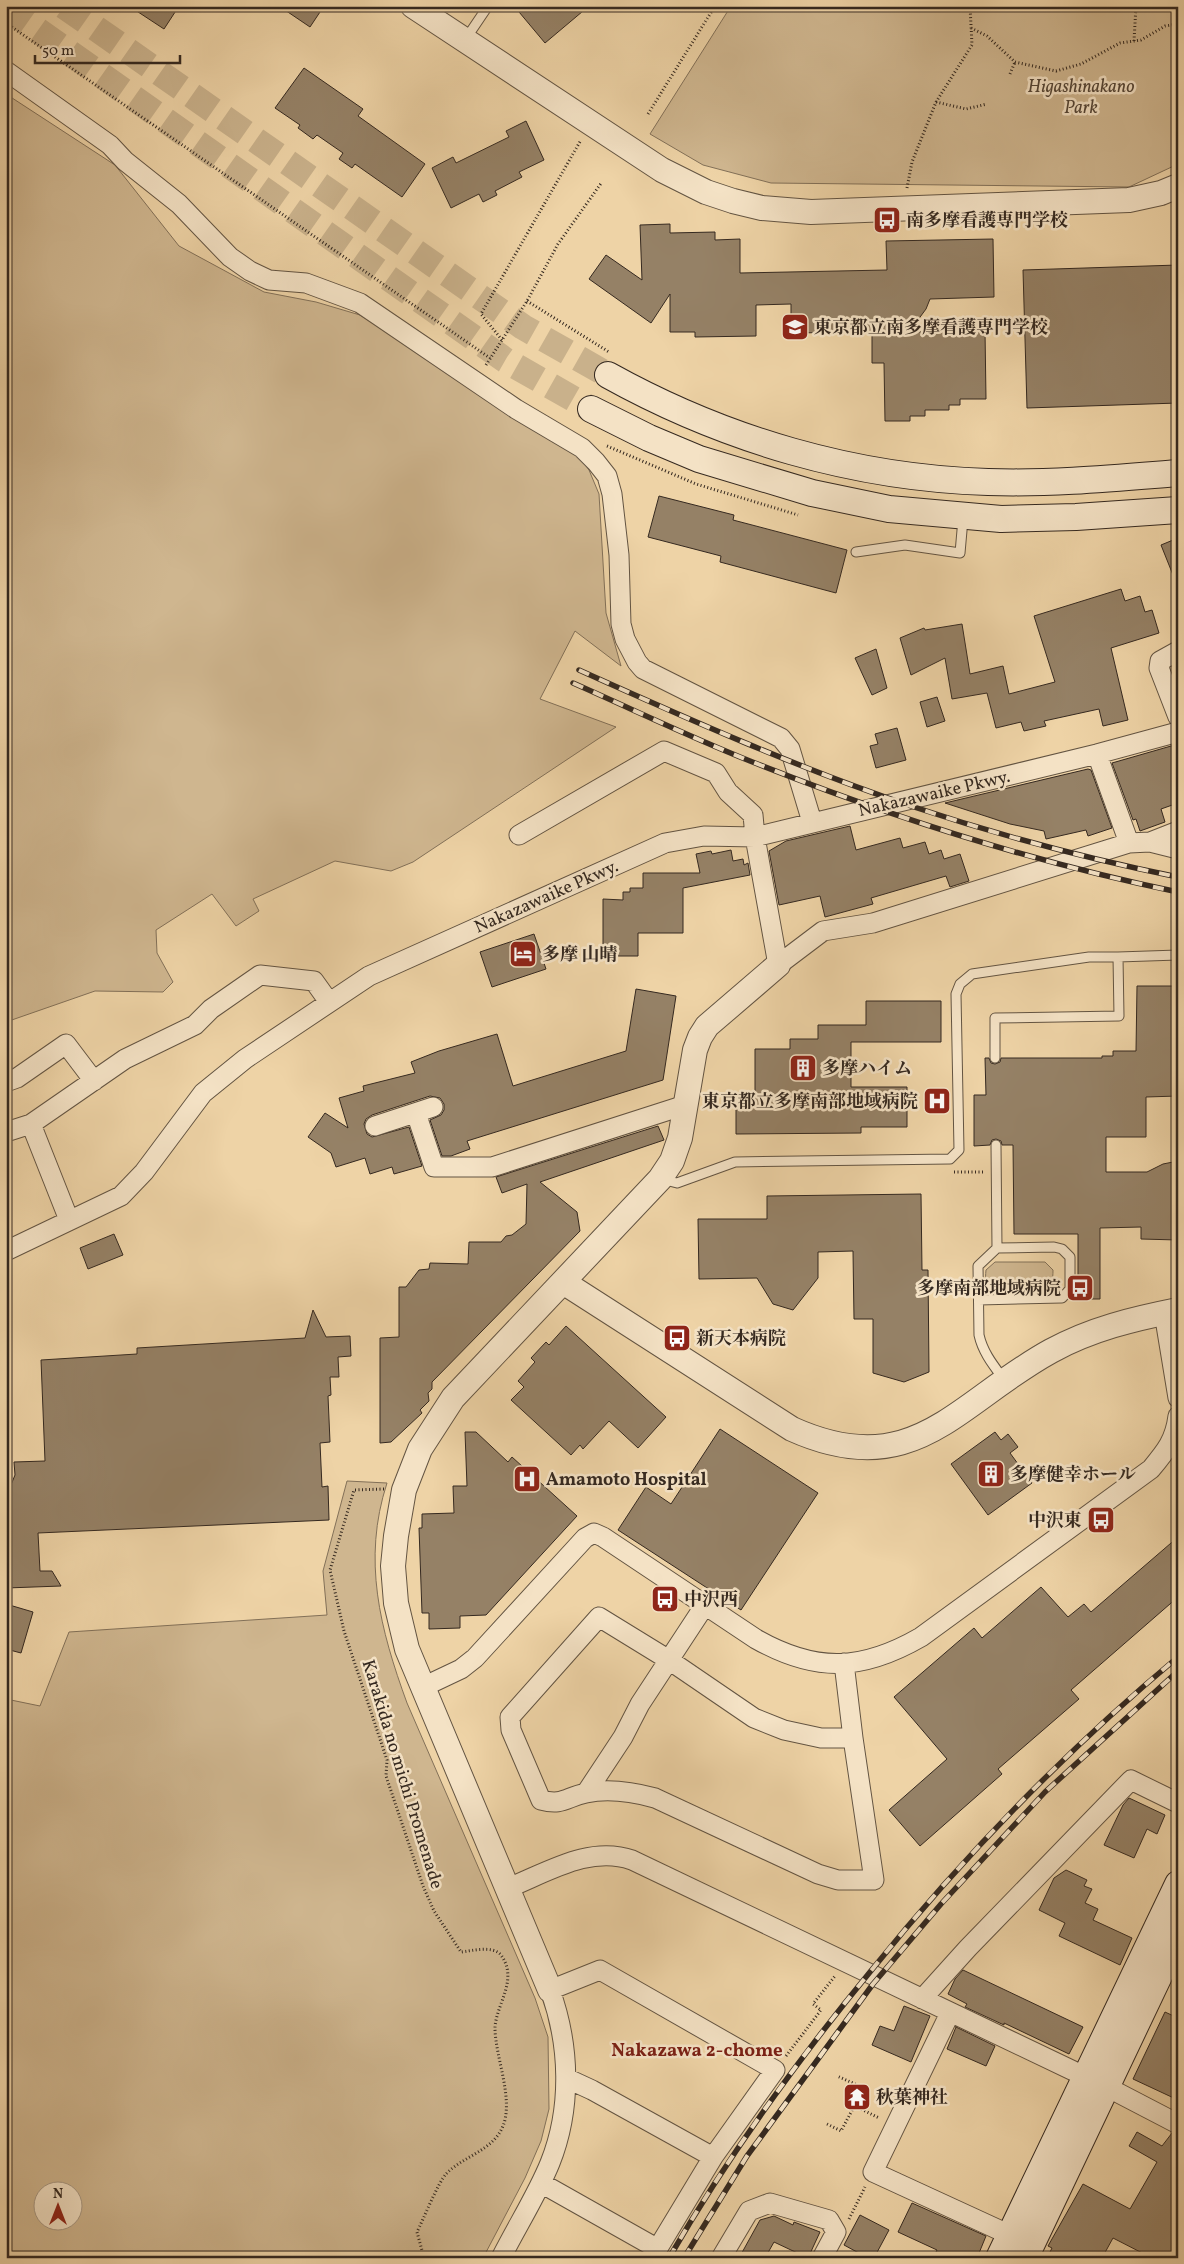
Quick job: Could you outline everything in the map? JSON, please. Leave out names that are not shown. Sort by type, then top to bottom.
[{"type":"main road","points":[[612,366],[668,407],[710,425],[772,446],[841,464],[896,474],[988,482],[1077,481],[1178,473]]},
{"type":"main road","points":[[591,409],[649,438],[699,459],[812,493],[888,509],[1001,519],[1066,518],[1178,510]]},
{"type":"main road","points":[[1139,476],[1129,486],[1128,494],[1131,504],[1144,513]]},
{"type":"main road","points":[[1025,2258],[1095,2082],[1178,1884]]},
{"type":"main road","points":[[1005,2247],[1095,2082],[1178,1936]]},
{"type":"street","points":[[413,6],[662,170],[706,192],[762,208],[811,212],[1129,200],[1161,193],[1178,186]]},
{"type":"street","points":[[6,71],[110,145],[125,161],[179,204],[230,257],[269,280],[306,283],[360,303],[516,409],[582,448],[607,476],[612,494],[619,555],[621,624],[632,655],[643,668],[781,738],[790,749],[812,822]]},
{"type":"street","points":[[1178,651],[1160,661],[1158,668],[1178,717]]},
{"type":"street","name":"Nakazawaike Pkwy.","points":[[6,1251],[121,1196],[144,1172],[203,1093],[245,1060],[369,976],[665,843],[704,836],[755,837],[1097,754],[1178,732]]},
{"type":"street","points":[[519,834],[664,751],[716,773],[728,792],[753,815],[755,837],[778,965]]},
{"type":"street","points":[[1097,754],[1130,842]]},
{"type":"street","points":[[1150,842],[1178,831]]},
{"type":"street","points":[[501,2258],[541,2183],[557,2144],[564,2113],[566,2078],[562,2034],[550,1990],[407,1649],[396,1603],[393,1566],[404,1490],[420,1450],[453,1398],[660,1179],[672,1161],[680,1138],[685,1105],[700,1037],[708,1026],[778,965],[823,931],[873,923],[1130,842],[1150,842],[1178,849]]},
{"type":"street","points":[[6,1132],[31,1124],[125,1058],[195,1024],[211,1010],[260,975],[314,981],[329,1002]]},
{"type":"street","points":[[6,1082],[17,1078],[66,1044],[94,1081]]},
{"type":"street","points":[[375,1126],[425,1110],[434,1167],[492,1167],[685,1105]]},
{"type":"street","points":[[31,1124],[69,1220]]},
{"type":"street","points":[[563,1282],[792,1429],[817,1440],[857,1448],[874,1448],[916,1438],[944,1424],[1050,1351],[1074,1339],[1138,1317],[1171,1312],[1178,1398]]},
{"type":"street","points":[[423,1687],[461,1669],[475,1658],[585,1538],[594,1533],[603,1537],[705,1606],[776,1650],[792,1657],[817,1663],[844,1664],[877,1658],[900,1649],[921,1637],[1151,1469],[1169,1448],[1176,1430],[1178,1416]]},
{"type":"street","points":[[586,1793],[705,1606]]},
{"type":"street","points":[[844,1664],[874,1880],[838,1880],[818,1874],[655,1798],[634,1792],[586,1793],[555,1804],[541,1800],[511,1730],[510,1717],[599,1617],[669,1660],[754,1718],[784,1730],[821,1738],[853,1738]]},
{"type":"street","points":[[922,1999],[968,1948],[1131,1780],[1178,1802]]},
{"type":"street","points":[[508,1888],[582,1858],[600,1854],[618,1855],[846,1962],[1178,2124]]},
{"type":"street","points":[[541,2183],[655,2254],[714,2157],[775,2070],[600,1970],[550,1990]]},
{"type":"street","points":[[950,2013],[873,2172],[1005,2247]]},
{"type":"street","points":[[566,2078],[592,2090],[714,2157]]},
{"type":"street","points":[[721,2258],[748,2211],[770,2203],[829,2220],[836,2232],[822,2258]]},
{"type":"lane","points":[[465,40],[488,6]]},
{"type":"lane","points":[[856,552],[905,545],[960,553],[963,517]]},
{"type":"lane","points":[[660,1179],[677,1183],[736,1162],[950,1159],[959,1150],[956,994],[960,984],[972,974],[1089,957],[1178,955]]},
{"type":"lane","points":[[995,1058],[995,1018],[1119,1016],[1118,957]]},
{"type":"lane","points":[[996,1145],[997,1248]]},
{"type":"lane","points":[[978,1300],[1056,1300],[1062,1298],[1070,1289],[1070,1257],[1062,1249],[997,1248],[978,1266],[978,1300],[979,1335],[981,1346],[985,1355],[1005,1381]]},
{"type":"path","points":[[648,114],[715,6]]},
{"type":"path","points":[[906,194],[912,162],[936,102],[972,45],[970,6]]},
{"type":"path","points":[[1134,41],[1136,6]]},
{"type":"path","points":[[6,23],[490,358]]},
{"type":"path","points":[[971,28],[987,36],[1015,62],[1056,71],[1081,64],[1120,43],[1150,36],[1165,26],[1178,24]]},
{"type":"path","points":[[1010,74],[1015,62]]},
{"type":"path","points":[[936,102],[966,109],[987,104]]},
{"type":"path","points":[[502,340],[481,314],[582,139]]},
{"type":"path","points":[[475,381],[527,301],[558,244],[602,182]]},
{"type":"path","points":[[527,301],[612,366]]},
{"type":"path","points":[[950,1172],[984,1172]]},
{"type":"path","name":"Karakida no michi Promenade","points":[[388,1489],[354,1490],[330,1570],[344,1631],[387,1760],[386,1776],[411,1854],[434,1911],[461,1952],[495,1950],[500,1954],[506,1970],[508,1989],[495,2027],[506,2100],[503,2126],[488,2146],[445,2174],[417,2232],[424,2258]]},
{"type":"path","points":[[775,2070],[821,2010],[813,2004],[846,1962]]},
{"type":"path","points":[[827,2124],[841,2131],[864,2088],[837,2076]]},
{"type":"path","points":[[854,2106],[896,2125]]},
{"type":"path","points":[[836,2232],[849,2219],[873,2172]]},
{"type":"green space","name":"Higashinakano Park","points":[[731,6],[1178,6],[1178,164],[1129,187],[771,183],[703,165],[650,134]]},
{"type":"green space","points":[[6,94],[115,165],[179,246],[264,292],[316,302],[360,315],[574,450],[589,470],[599,494],[606,613],[621,666],[575,631],[540,699],[616,727],[413,862],[391,871],[335,861],[253,899],[259,911],[236,926],[212,894],[156,930],[157,953],[173,982],[163,992],[95,991],[6,1022]]},
{"type":"green space","points":[[995,1262],[1045,1262],[1053,1270],[1052,1279],[1050,1284],[1043,1289],[995,1289],[986,1282],[986,1270]]},
{"type":"green space","points":[[347,1481],[387,1483],[376,1539],[375,1567],[382,1621],[389,1648],[407,1703],[535,1998],[548,2037],[549,2109],[541,2141],[525,2178],[483,2258],[6,2258],[6,1699],[40,1706],[69,1632],[327,1615],[323,1571]]},
{"type":"building","points":[[129,6],[179,6],[164,29]]},
{"type":"building","points":[[279,6],[324,6],[310,27]]},
{"type":"building","points":[[514,6],[589,6],[545,43]]},
{"type":"building","points":[[304,68],[363,109],[358,116],[425,164],[402,197],[355,164],[352,168],[339,159],[343,153],[317,135],[313,139],[298,128],[300,125],[275,108]]},
{"type":"building","points":[[526,121],[544,160],[519,172],[522,177],[495,191],[497,195],[483,202],[479,194],[451,208],[432,168],[453,157],[456,163],[509,137],[506,131]]},
{"type":"building","points":[[670,224],[670,233],[715,232],[715,240],[740,239],[740,273],[887,270],[886,241],[993,239],[994,297],[930,299],[926,309],[909,332],[985,331],[986,399],[960,399],[960,405],[949,405],[949,410],[925,410],[925,416],[910,416],[910,421],[885,421],[884,363],[872,363],[872,332],[791,333],[791,304],[756,305],[756,336],[695,337],[695,332],[670,332],[670,294],[651,323],[589,279],[606,255],[642,280],[640,225]]},
{"type":"building","points":[[1178,265],[1178,403],[1027,408],[1023,270]]},
{"type":"building","points":[[659,496],[734,515],[733,520],[847,550],[836,593],[720,562],[721,556],[648,537]]},
{"type":"building","points":[[1178,538],[1178,585],[1177,585],[1161,545]]},
{"type":"building","points":[[1121,589],[1125,601],[1140,596],[1145,612],[1152,610],[1159,633],[1111,648],[1128,720],[1103,726],[1099,709],[1044,721],[1046,726],[1024,731],[1021,722],[996,728],[987,693],[952,699],[945,658],[911,675],[900,638],[924,628],[925,630],[962,624],[970,674],[1003,666],[1009,694],[1055,682],[1034,616]]},
{"type":"building","points":[[876,649],[887,688],[872,695],[855,658]]},
{"type":"building","points":[[937,697],[945,721],[927,727],[920,702]]},
{"type":"building","points":[[897,728],[906,760],[876,768],[870,746],[878,744],[875,734]]},
{"type":"building","points":[[1178,744],[1178,803],[1161,809],[1165,822],[1140,831],[1136,819],[1133,820],[1112,763]]},
{"type":"building","points":[[1088,769],[1091,770],[1112,828],[1088,836],[1086,830],[1046,839],[1044,831],[1010,824],[945,803]]},
{"type":"building","points":[[850,826],[856,850],[900,838],[903,848],[925,842],[929,854],[941,850],[944,859],[960,854],[969,881],[950,887],[946,876],[871,898],[873,904],[825,917],[820,896],[779,905],[769,851],[786,841]]},
{"type":"building","points":[[731,850],[733,861],[743,859],[744,865],[748,863],[750,875],[683,888],[683,933],[638,933],[638,956],[603,956],[603,899],[623,900],[623,892],[630,892],[630,888],[643,888],[643,873],[700,873],[696,854],[711,851],[712,854]]},
{"type":"building","points":[[534,934],[546,969],[492,987],[480,952]]},
{"type":"building","points":[[1137,986],[1178,986],[1178,1096],[1146,1097],[1146,1137],[1106,1137],[1106,1172],[1147,1172],[1163,1164],[1178,1161],[1178,1240],[1141,1239],[1141,1227],[1100,1228],[1100,1299],[1078,1299],[1078,1234],[1014,1234],[1013,1145],[1002,1145],[1001,1141],[996,1139],[992,1140],[990,1145],[974,1146],[974,1095],[986,1095],[985,1058],[989,1058],[991,1063],[995,1064],[1000,1062],[1001,1058],[1102,1058],[1102,1056],[1113,1056],[1113,1051],[1136,1051]]},
{"type":"building","points":[[636,989],[676,996],[663,1080],[467,1141],[470,1149],[451,1156],[442,1156],[430,1120],[441,1115],[444,1110],[444,1104],[440,1098],[430,1096],[372,1115],[366,1119],[364,1124],[367,1134],[372,1137],[409,1127],[422,1166],[394,1174],[392,1167],[370,1174],[365,1158],[336,1167],[331,1153],[308,1137],[325,1113],[348,1128],[339,1098],[364,1091],[363,1086],[415,1073],[411,1062],[439,1051],[497,1034],[513,1086],[626,1051]]},
{"type":"building","name":"多摩ハイム","points":[[866,1001],[941,1001],[941,1042],[851,1042],[851,1087],[907,1087],[907,1127],[861,1127],[861,1133],[736,1134],[736,1103],[755,1103],[755,1049],[790,1049],[790,1039],[818,1039],[818,1025],[866,1025]]},
{"type":"building","points":[[658,1126],[664,1140],[540,1182],[577,1212],[580,1231],[432,1382],[432,1389],[428,1393],[429,1401],[420,1410],[422,1413],[391,1442],[380,1443],[380,1338],[399,1337],[399,1287],[406,1287],[419,1270],[429,1269],[430,1263],[468,1264],[469,1242],[501,1242],[506,1236],[512,1235],[526,1224],[527,1184],[502,1193],[496,1177]]},
{"type":"building","points":[[921,1194],[922,1270],[928,1270],[929,1372],[904,1382],[873,1373],[873,1319],[854,1319],[853,1251],[818,1252],[818,1278],[793,1310],[773,1304],[757,1278],[699,1279],[698,1219],[767,1219],[767,1196]]},
{"type":"building","points":[[114,1234],[123,1255],[88,1269],[80,1248]]},
{"type":"building","points":[[313,1310],[326,1337],[350,1336],[351,1356],[338,1357],[339,1377],[330,1377],[331,1395],[328,1396],[330,1442],[320,1443],[322,1487],[328,1486],[329,1520],[38,1533],[40,1571],[52,1571],[61,1586],[6,1588],[6,1497],[15,1475],[14,1462],[45,1461],[41,1360],[137,1354],[137,1348],[305,1338]]},
{"type":"building","points":[[566,1326],[666,1417],[638,1448],[609,1421],[583,1449],[580,1445],[571,1455],[511,1400],[524,1387],[518,1381],[535,1362],[531,1358],[546,1342],[549,1345]]},
{"type":"building","points":[[720,1429],[818,1493],[741,1610],[618,1530],[646,1487],[671,1504]]},
{"type":"building","points":[[465,1432],[476,1432],[508,1462],[512,1457],[577,1516],[486,1615],[460,1616],[460,1628],[429,1629],[429,1613],[422,1613],[419,1528],[422,1528],[422,1514],[454,1513],[453,1486],[467,1486]]},
{"type":"building","name":"多摩健幸ホール","points":[[995,1432],[1001,1440],[1008,1434],[1018,1447],[1010,1453],[1032,1483],[988,1515],[951,1464]]},
{"type":"building","points":[[1178,1537],[1178,1597],[1071,1690],[1079,1699],[998,1769],[1002,1774],[920,1846],[889,1810],[947,1759],[894,1697],[974,1628],[982,1638],[1041,1587],[1068,1617],[1084,1604],[1091,1612]]},
{"type":"building","points":[[6,1604],[33,1612],[21,1653],[6,1649]]},
{"type":"building","points":[[1129,1798],[1165,1815],[1157,1834],[1147,1829],[1134,1858],[1104,1845],[1123,1805]]},
{"type":"building","points":[[1066,1870],[1087,1880],[1084,1886],[1092,1889],[1085,1903],[1098,1909],[1093,1920],[1132,1938],[1120,1965],[1059,1936],[1065,1923],[1039,1910],[1054,1878]]},
{"type":"building","points":[[963,1970],[1083,2027],[1069,2054],[965,2007],[967,2004],[948,1994],[955,1979]]},
{"type":"building","points":[[904,2006],[930,2016],[911,2062],[872,2045],[880,2026],[894,2031]]},
{"type":"building","points":[[1165,2012],[1178,2018],[1178,2100],[1133,2079]]},
{"type":"building","points":[[956,2027],[995,2046],[986,2066],[947,2049]]},
{"type":"building","points":[[1137,2132],[1162,2146],[1172,2133],[1178,2135],[1178,2258],[1152,2258],[1113,2238],[1102,2258],[1047,2258],[1052,2248],[1048,2246],[1083,2184],[1130,2209],[1157,2162],[1129,2146]]},
{"type":"building","points":[[912,2203],[986,2236],[977,2258],[933,2258],[937,2250],[898,2232]]},
{"type":"building","points":[[860,2215],[889,2230],[874,2258],[868,2258],[844,2245]]},
{"type":"building","points":[[774,2216],[793,2225],[794,2222],[820,2232],[808,2258],[774,2242],[765,2258],[739,2258],[760,2220]]},
{"type":"tunnel","points":[[64,6],[523,327],[608,375]]},
{"type":"tunnel","points":[[6,8],[505,360],[591,409]]},
{"type":"railway","points":[[579,670],[702,725],[827,776],[911,806],[1043,846],[1178,877]]},
{"type":"railway","points":[[573,683],[728,752],[908,819],[1069,867],[1178,892]]},
{"type":"railway","points":[[669,2258],[739,2146],[789,2075],[905,1929],[978,1847],[1055,1768],[1178,1657]]},
{"type":"railway","points":[[684,2258],[747,2156],[873,1984],[941,1904],[1045,1792],[1178,1671]]},
{"type":"place","name":"南多摩看護専門学校","points":[[887,220]]},
{"type":"place","name":"東京都立南多摩看護専門学校","points":[[795,327]]},
{"type":"place","name":"多摩 山晴","points":[[523,954]]},
{"type":"place","name":"多摩ハイム","points":[[803,1068]]},
{"type":"place","name":"東京都立多摩南部地域病院","points":[[937,1101]]},
{"type":"place","name":"多摩南部地域病院","points":[[1080,1288]]},
{"type":"place","name":"新天本病院","points":[[677,1338]]},
{"type":"place","name":"多摩健幸ホール","points":[[991,1474]]},
{"type":"place","name":"Amamoto Hospital","points":[[527,1479]]},
{"type":"place","name":"中沢東","points":[[1101,1520]]},
{"type":"place","name":"中沢西","points":[[665,1599]]},
{"type":"place","name":"秋葉神社","points":[[857,2097]]},
{"type":"district","name":"Nakazawa 2-chome","points":[[697,2049]]}]
